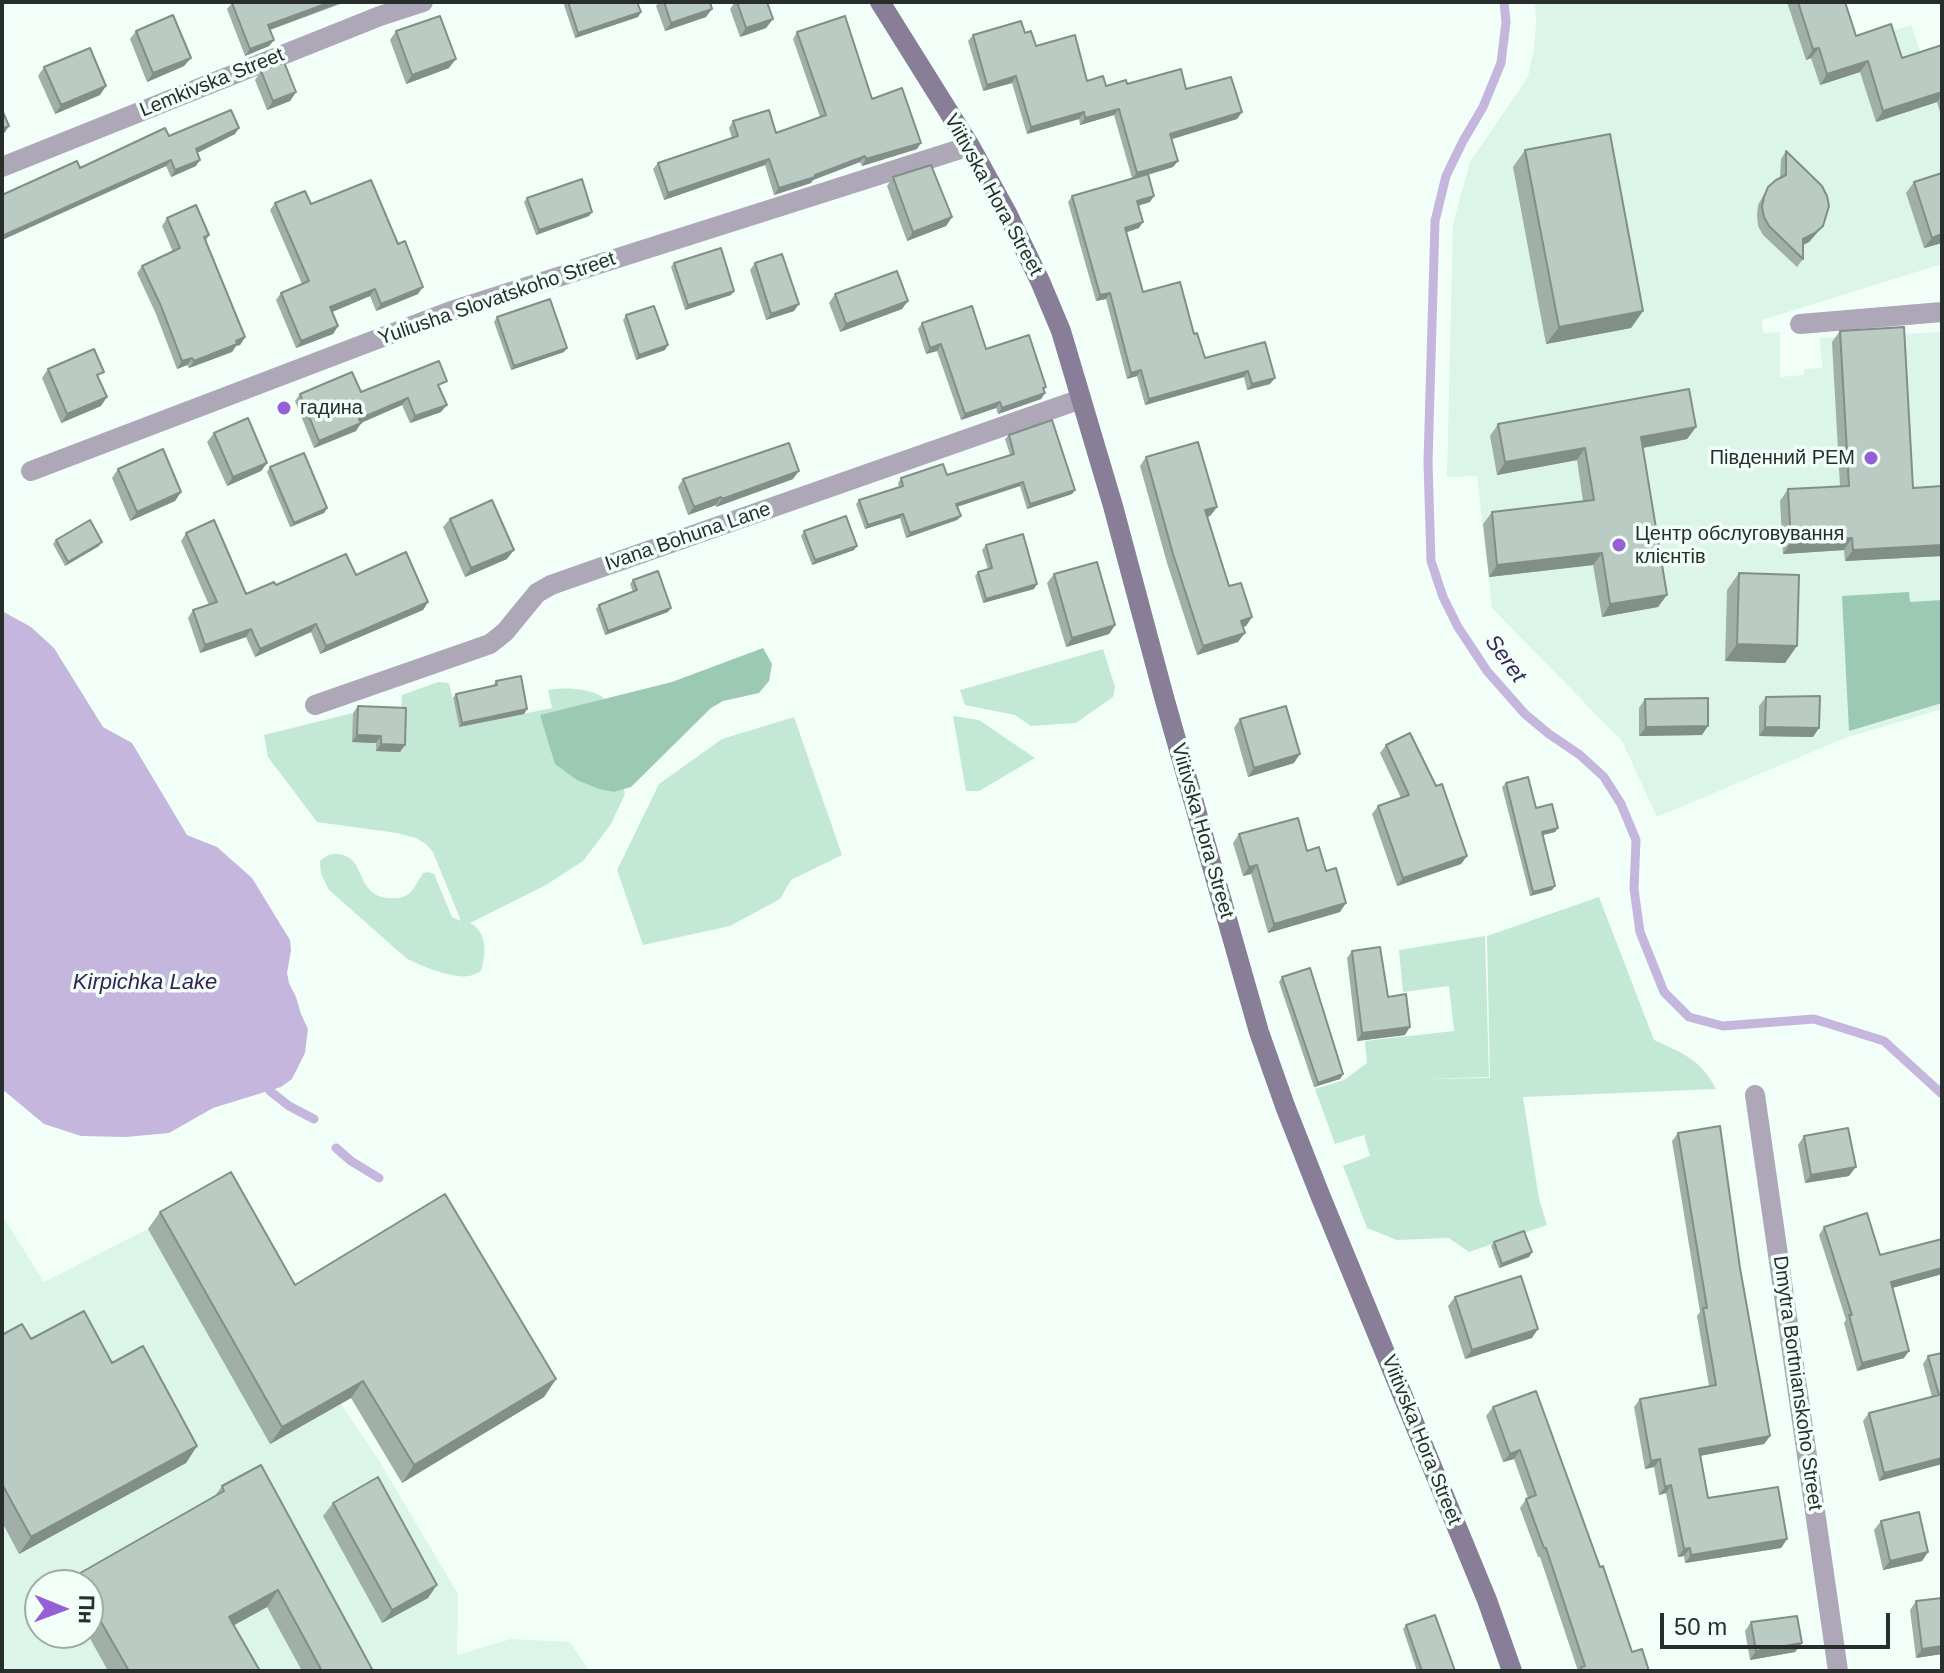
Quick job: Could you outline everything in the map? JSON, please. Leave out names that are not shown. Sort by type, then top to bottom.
[{"type":"street","name":"Lemkivska Street","points":[[2,167],[379,9],[423,2]]},
{"type":"street","name":"Viitivska Hora Street","points":[[880,2],[970,146],[1007,213],[1061,331],[1259,1032],[1320,1195],[1487,1600],[1512,1671]]},
{"type":"street","name":"Yuliusha Slovatskoho Street","points":[[31,471],[451,311],[970,146]]},
{"type":"street","points":[[1800,324],[1942,312]]},
{"type":"street","name":"Ivana Bohuna Lane","points":[[315,705],[490,644],[505,632],[537,593],[551,585],[1081,399]]},
{"type":"street","name":"Dmytra Bortnianskoho Street","points":[[1755,1095],[1838,1671]]},
{"type":"shaded area","points":[[1535,2],[1834,2],[1848,46],[1911,25],[1923,59],[1942,53],[1942,264],[1762,320],[1763,333],[1780,332],[1780,377],[1804,375],[1804,369],[1822,368],[1820,338],[1942,332],[1942,709],[1845,738],[1657,817],[1622,741],[1492,608],[1477,476],[1447,477],[1453,224],[1470,162],[1528,77],[1534,49]]},
{"type":"shaded area","points":[[1103,649],[1115,687],[1113,697],[1076,723],[1031,726],[1015,715],[965,705],[960,690]]},
{"type":"shaded area","points":[[438,682],[449,683],[459,727],[552,708],[548,690],[576,689],[603,697],[625,794],[611,824],[583,861],[546,885],[470,923],[483,938],[484,951],[481,971],[469,976],[446,974],[406,958],[329,890],[321,874],[320,861],[330,855],[343,855],[353,861],[365,884],[374,893],[385,898],[398,898],[411,892],[423,873],[434,874],[452,917],[461,921],[433,852],[416,838],[397,833],[317,822],[268,757],[264,735],[353,713],[401,715],[402,695]]},
{"type":"shaded area","points":[[953,716],[979,720],[1035,758],[979,791],[966,791]]},
{"type":"shaded area","points":[[794,717],[842,855],[791,880],[780,899],[730,926],[643,945],[617,870],[659,784],[722,739]]},
{"type":"shaded area","points":[[1599,897],[1654,1040],[1697,1064],[1716,1089],[1523,1097],[1539,1199],[1547,1225],[1469,1252],[1449,1238],[1397,1240],[1367,1228],[1343,1166],[1370,1156],[1364,1135],[1335,1144],[1315,1089],[1344,1080],[1367,1063],[1365,1041],[1454,1031],[1449,986],[1403,992],[1399,950],[1485,936],[1489,1077],[1419,1079],[1490,1078],[1487,936]]},
{"type":"shaded area","points":[[218,1189],[341,1404],[378,1459],[458,1594],[457,1655],[511,1639],[570,1642],[589,1671],[2,1671],[2,1215],[44,1282]]},
{"type":"green space","points":[[1909,592],[1910,602],[1942,600],[1942,703],[1849,731],[1842,596]]},
{"type":"green space","points":[[763,648],[772,664],[769,681],[759,693],[723,701],[711,708],[631,787],[614,792],[599,789],[577,780],[555,764],[540,715],[672,682]]},
{"type":"water","name":"Kirpichka Lake","points":[[2,611],[31,627],[54,648],[103,727],[132,743],[187,835],[217,847],[252,878],[290,940],[289,983],[308,1029],[305,1053],[292,1079],[281,1087],[213,1108],[169,1133],[126,1137],[81,1136],[44,1124],[2,1089]]},
{"type":"building","points":[[234,2],[331,2],[268,25],[274,40],[250,49]]},
{"type":"building","points":[[568,2],[637,2],[641,12],[578,33]]},
{"type":"building","points":[[664,2],[710,2],[712,9],[671,23]]},
{"type":"building","points":[[737,2],[767,2],[773,19],[746,28]]},
{"type":"building","points":[[1798,2],[1845,2],[1856,36],[1891,24],[1902,58],[1942,45],[1942,92],[1883,111],[1868,61],[1827,74],[1819,48],[1813,49]]},
{"type":"building","points":[[173,15],[191,58],[153,73],[136,31]]},
{"type":"building","points":[[440,16],[456,59],[412,75],[396,31]]},
{"type":"building","points":[[845,16],[872,99],[902,88],[921,143],[866,159],[865,156],[779,188],[769,159],[668,193],[658,163],[738,136],[733,121],[769,110],[776,133],[826,115],[797,32]]},
{"type":"building","points":[[1021,21],[1025,33],[1031,31],[1036,46],[1075,35],[1087,81],[1103,76],[1106,86],[1126,80],[1127,84],[1181,69],[1186,89],[1231,77],[1242,112],[1170,134],[1178,161],[1137,173],[1119,109],[1085,118],[1084,112],[1031,127],[1016,76],[987,85],[973,35]]},
{"type":"building","points":[[90,48],[106,86],[61,105],[44,67]]},
{"type":"building","points":[[284,62],[296,92],[273,101],[261,71]]},
{"type":"building","points":[[2,110],[9,126],[2,129]]},
{"type":"building","points":[[231,110],[239,128],[196,149],[200,160],[175,170],[171,160],[2,236],[2,195],[77,161],[80,168],[165,128],[169,136]]},
{"type":"building","points":[[1610,134],[1643,311],[1559,327],[1525,150]]},
{"type":"building","points":[[1786,151],[1822,186],[1829,206],[1823,226],[1803,239],[1803,259],[1769,226],[1762,207],[1768,187],[1786,175]]},
{"type":"building","points":[[931,165],[952,217],[913,232],[893,177]]},
{"type":"building","points":[[1942,173],[1942,234],[1932,238],[1914,182]]},
{"type":"building","points":[[1148,174],[1154,196],[1137,201],[1143,222],[1125,228],[1143,292],[1180,282],[1194,334],[1197,333],[1205,358],[1265,342],[1275,378],[1252,384],[1248,371],[1149,399],[1141,370],[1131,373],[1110,293],[1100,295],[1072,196]]},
{"type":"building","points":[[582,179],[592,212],[539,230],[527,198]]},
{"type":"building","points":[[371,180],[398,244],[405,241],[423,287],[381,304],[375,289],[330,307],[338,326],[301,341],[281,293],[309,281],[275,203],[305,191],[311,204]]},
{"type":"building","points":[[196,205],[209,235],[204,237],[245,337],[236,341],[237,344],[194,361],[192,358],[182,361],[142,266],[180,248],[167,218]]},
{"type":"building","points":[[721,248],[734,291],[688,305],[674,263]]},
{"type":"building","points":[[782,254],[799,304],[771,314],[755,263]]},
{"type":"building","points":[[897,271],[908,301],[846,324],[835,294]]},
{"type":"building","points":[[550,299],[567,348],[514,366],[497,317]]},
{"type":"building","points":[[654,306],[668,345],[639,355],[626,315]]},
{"type":"building","points":[[972,306],[986,349],[1029,335],[1046,387],[1043,388],[1045,393],[1002,408],[1000,402],[965,414],[941,344],[930,348],[922,323]]},
{"type":"building","name":"Південний РЕМ","points":[[1904,327],[1913,488],[1942,486],[1942,545],[1853,550],[1852,538],[1791,542],[1788,489],[1849,486],[1840,331]]},
{"type":"building","points":[[94,349],[104,372],[97,375],[107,397],[67,414],[48,369]]},
{"type":"building","points":[[439,361],[447,381],[438,385],[447,405],[415,416],[408,398],[359,419],[361,423],[319,441],[300,394],[352,372],[361,392]]},
{"type":"building","points":[[1689,389],[1696,427],[1641,437],[1667,595],[1610,604],[1602,553],[1497,565],[1492,512],[1594,500],[1585,448],[1505,462],[1498,424]]},
{"type":"building","points":[[248,418],[267,463],[233,477],[214,433]]},
{"type":"building","points":[[1052,420],[1075,490],[1030,504],[1023,482],[956,504],[961,516],[910,533],[903,514],[868,525],[859,500],[903,486],[901,478],[943,464],[947,475],[1014,454],[1009,435]]},
{"type":"building","points":[[1198,442],[1217,507],[1205,510],[1229,586],[1241,583],[1252,617],[1241,621],[1245,633],[1203,646],[1146,457]]},
{"type":"building","points":[[789,443],[799,471],[694,507],[683,479]]},
{"type":"building","points":[[163,449],[181,492],[137,512],[118,469]]},
{"type":"building","points":[[304,453],[327,508],[294,523],[270,467]]},
{"type":"building","points":[[492,500],[514,550],[471,568],[450,519]]},
{"type":"building","points":[[846,516],[857,546],[815,560],[804,531]]},
{"type":"building","points":[[90,520],[102,542],[68,562],[56,540]]},
{"type":"building","points":[[214,520],[246,594],[274,582],[276,585],[346,554],[356,575],[406,552],[428,602],[326,646],[316,624],[260,649],[251,629],[205,645],[193,610],[217,602],[186,533]]},
{"type":"building","points":[[1023,534],[1037,584],[986,599],[978,572],[992,568],[986,545]]},
{"type":"building","points":[[1097,562],[1115,625],[1072,638],[1054,574]]},
{"type":"building","points":[[658,571],[671,608],[608,631],[599,605],[637,590],[633,580]]},
{"type":"building","points":[[1739,573],[1799,575],[1797,646],[1737,644]]},
{"type":"building","points":[[521,676],[527,709],[462,723],[456,694]]},
{"type":"building","points":[[1820,696],[1819,728],[1765,727],[1766,697]]},
{"type":"building","points":[[1708,698],[1708,726],[1646,727],[1645,699]]},
{"type":"building","points":[[358,706],[406,708],[405,745],[381,744],[381,736],[357,735]]},
{"type":"building","points":[[1286,706],[1300,754],[1254,768],[1240,719]]},
{"type":"building","points":[[1410,733],[1436,786],[1442,784],[1467,856],[1403,878],[1378,806],[1409,795],[1386,745]]},
{"type":"building","points":[[1528,777],[1536,808],[1552,804],[1558,828],[1542,832],[1555,886],[1533,892],[1506,783]]},
{"type":"building","points":[[1298,818],[1307,851],[1319,847],[1326,871],[1336,868],[1346,903],[1274,924],[1257,865],[1249,867],[1239,834]]},
{"type":"building","points":[[1380,947],[1388,997],[1406,994],[1410,1027],[1362,1033],[1352,951]]},
{"type":"building","points":[[1310,968],[1343,1074],[1318,1083],[1282,977]]},
{"type":"building","points":[[1720,1126],[1740,1268],[1770,1436],[1699,1449],[1708,1498],[1778,1487],[1787,1539],[1691,1555],[1690,1548],[1684,1549],[1671,1485],[1665,1487],[1660,1459],[1651,1461],[1640,1399],[1716,1385],[1703,1308],[1707,1308],[1678,1133]]},
{"type":"building","points":[[1848,1128],[1856,1167],[1811,1175],[1804,1136]]},
{"type":"building","points":[[231,1172],[295,1285],[445,1194],[556,1379],[414,1465],[363,1381],[282,1427],[160,1212]]},
{"type":"building","points":[[1867,1213],[1880,1255],[1942,1239],[1942,1268],[1891,1282],[1909,1351],[1862,1363],[1849,1315],[1852,1315],[1824,1227]]},
{"type":"building","points":[[1524,1231],[1532,1252],[1502,1264],[1494,1242]]},
{"type":"building","points":[[1521,1276],[1538,1329],[1472,1350],[1455,1297]]},
{"type":"building","points":[[84,1311],[112,1363],[143,1346],[197,1446],[31,1537],[2,1484],[2,1335],[22,1324],[31,1339]]},
{"type":"building","points":[[1942,1353],[1942,1458],[1884,1473],[1869,1413],[1939,1395],[1928,1356]]},
{"type":"building","points":[[1536,1391],[1600,1567],[1603,1566],[1632,1652],[1642,1649],[1649,1671],[1582,1671],[1581,1667],[1585,1666],[1546,1548],[1526,1499],[1536,1495],[1520,1450],[1510,1454],[1493,1407]]},
{"type":"building","points":[[261,1465],[372,1669],[322,1671],[278,1590],[229,1617],[260,1671],[129,1671],[104,1627],[104,1569],[87,1569],[224,1491],[222,1486]]},
{"type":"building","points":[[378,1477],[437,1585],[392,1610],[333,1503]]},
{"type":"building","points":[[1919,1512],[1928,1552],[1890,1561],[1881,1521]]},
{"type":"building","points":[[1942,1598],[1942,1646],[1922,1649],[1916,1601]]},
{"type":"building","points":[[1435,1615],[1455,1671],[1422,1671],[1406,1625]]},
{"type":"building","points":[[1797,1616],[1802,1643],[1756,1651],[1751,1622]]},
{"type":"waterway","name":"Seret","points":[[1504,2],[1506,22],[1501,63],[1483,107],[1446,176],[1435,221],[1428,462],[1431,561],[1443,597],[1458,627],[1487,671],[1525,714],[1604,777],[1621,804],[1636,840],[1634,889],[1640,932],[1664,992],[1689,1017],[1723,1026],[1814,1019],[1884,1041],[1942,1094]]},
{"type":"waterway","points":[[270,1091],[289,1106],[314,1119]]},
{"type":"waterway","points":[[336,1148],[379,1178]]},
{"type":"place","name":"гадина","points":[[284,408]]},
{"type":"place","name":"Південний РЕМ","points":[[1871,458]]},
{"type":"place","name":"Центр обслуговування клієнтів","points":[[1619,545]]}]
